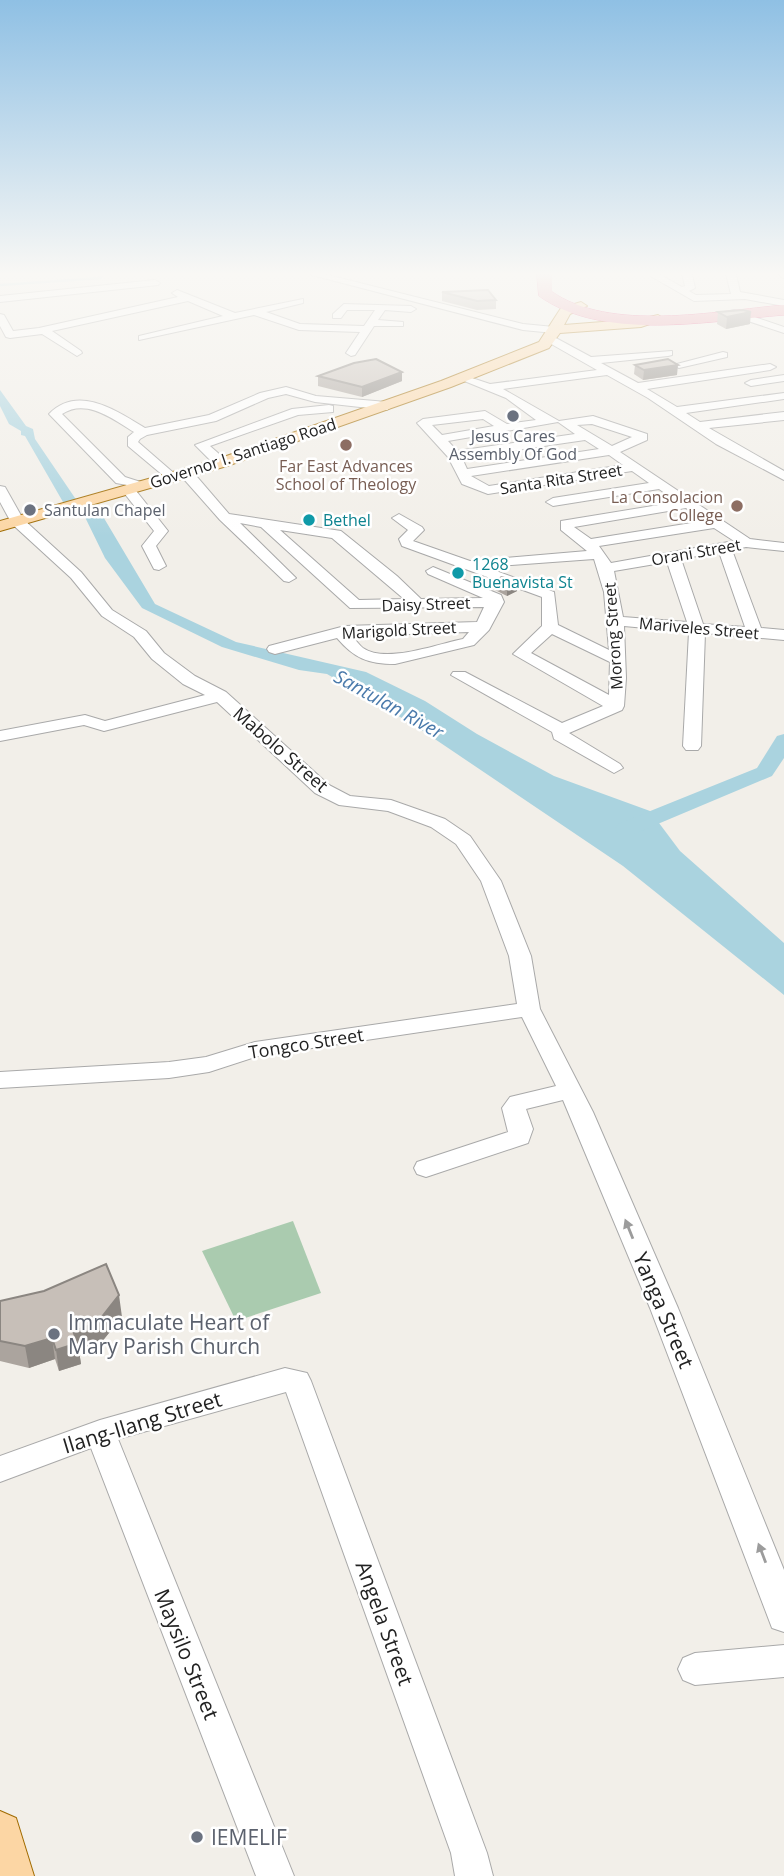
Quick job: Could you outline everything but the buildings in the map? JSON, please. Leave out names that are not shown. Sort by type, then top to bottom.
[{"type":"main road","name":"Governor I. Santiago Road","points":[[8,523],[221,463],[365,414],[504,362]]},
{"type":"main road","points":[[0,1834],[11,1876]]},
{"type":"street","points":[[590,362],[652,396],[784,477]]},
{"type":"street","points":[[694,362],[679,365],[700,377]]},
{"type":"street","points":[[636,387],[770,367]]},
{"type":"street","points":[[489,388],[608,372]]},
{"type":"street","points":[[463,378],[510,396],[552,421],[589,436],[746,543]]},
{"type":"street","points":[[744,384],[784,378]]},
{"type":"street","points":[[171,478],[132,443],[134,437],[143,432],[212,418],[264,395],[286,390],[314,400],[387,406]]},
{"type":"street","points":[[652,396],[704,390]]},
{"type":"street","points":[[675,411],[784,396]]},
{"type":"street","points":[[143,432],[89,403],[58,410],[55,414],[121,480],[135,487],[161,531],[149,546],[159,566]]},
{"type":"street","points":[[221,463],[201,445],[301,411],[333,409],[365,414]]},
{"type":"street","points":[[698,426],[784,414]]},
{"type":"street","points":[[440,439],[506,429],[552,421],[593,420],[643,436],[611,451],[465,473],[454,455],[423,423],[485,415],[506,429]]},
{"type":"street","points":[[454,455],[589,436]]},
{"type":"street","name":"Santa Rita Street","points":[[465,473],[467,481],[488,490],[635,467]]},
{"type":"street","points":[[187,474],[225,517],[289,578]]},
{"type":"street","points":[[553,502],[661,485]]},
{"type":"street","points":[[2,494],[8,523]]},
{"type":"street","points":[[598,555],[566,524],[689,504]]},
{"type":"street","points":[[225,517],[335,534],[392,579],[418,605]]},
{"type":"street","points":[[399,518],[417,530],[406,539],[407,543],[550,595],[550,627],[521,654],[616,706]]},
{"type":"street","name":"Mabolo Street","points":[[8,523],[76,575],[107,613],[140,634],[158,656],[189,680],[220,696],[322,789],[346,801],[391,806],[438,823],[463,840],[491,881],[520,956],[529,1009]]},
{"type":"street","name":"Daisy Street","points":[[265,523],[355,605],[496,602]]},
{"type":"street","points":[[392,579],[467,564],[598,555],[717,523]]},
{"type":"street","name":"Orani Street","points":[[598,555],[672,555],[746,543],[784,547]]},
{"type":"street","points":[[724,547],[755,633]]},
{"type":"street","name":"Morong Street","points":[[561,730],[616,706],[618,660],[615,621],[598,555]]},
{"type":"street","points":[[672,555],[697,628],[692,746]]},
{"type":"street","points":[[340,632],[358,652],[388,660],[464,643],[483,627],[496,602],[492,595],[423,573]]},
{"type":"street","name":"Mariveles Street","points":[[615,621],[784,635]]},
{"type":"street","name":"Marigold Street","points":[[275,649],[340,632],[483,627]]},
{"type":"street","points":[[550,627],[618,660]]},
{"type":"street","points":[[459,675],[561,730],[560,736],[614,768]]},
{"type":"street","points":[[0,736],[85,720],[104,726],[220,696]]},
{"type":"street","name":"Tongco Street","points":[[0,1080],[169,1070],[209,1065],[255,1049],[529,1009]]},
{"type":"street","name":"Yanga Street","points":[[529,1009],[570,1091],[707,1413],[784,1617]]},
{"type":"street","points":[[426,1168],[519,1137],[521,1129],[514,1108],[518,1103],[570,1091]]},
{"type":"street","name":"Ilang-Ilang Street","points":[[0,1469],[100,1432],[285,1380]]},
{"type":"street","name":"Angela Street","points":[[285,1380],[297,1381],[469,1853],[474,1876]]},
{"type":"street","name":"Maysilo Street","points":[[100,1432],[275,1876]]},
{"type":"street","points":[[695,1669],[784,1661]]},
{"type":"green space","points":[[293,1221],[321,1293],[236,1321],[202,1251]]},
{"type":"water","name":"Santulan River","points":[[0,390],[26,426],[33,429],[35,439],[75,498],[84,504],[95,503],[155,604],[236,642],[366,672],[425,701],[477,734],[554,776],[650,811],[680,851],[784,943],[784,995],[623,866],[417,727],[327,674],[299,670],[222,647],[142,608],[105,558],[82,511],[63,502],[25,436],[9,424],[0,406]]},
{"type":"waterway","points":[[626,829],[765,772],[784,740]]},
{"type":"place","name":"Jesus Cares Assembly Of God","points":[[513,416]]},
{"type":"place","name":"Far East Advances School of Theology","points":[[346,445]]},
{"type":"place","name":"La Consolacion College","points":[[737,506]]},
{"type":"place","name":"Santulan Chapel","points":[[30,510]]},
{"type":"place","name":"Bethel","points":[[309,520]]},
{"type":"place","name":"1268 Buenavista St","points":[[458,573]]},
{"type":"place","name":"Immaculate Heart of Mary Parish Church","points":[[54,1334]]},
{"type":"place","name":"IEMELIF","points":[[197,1837]]}]
